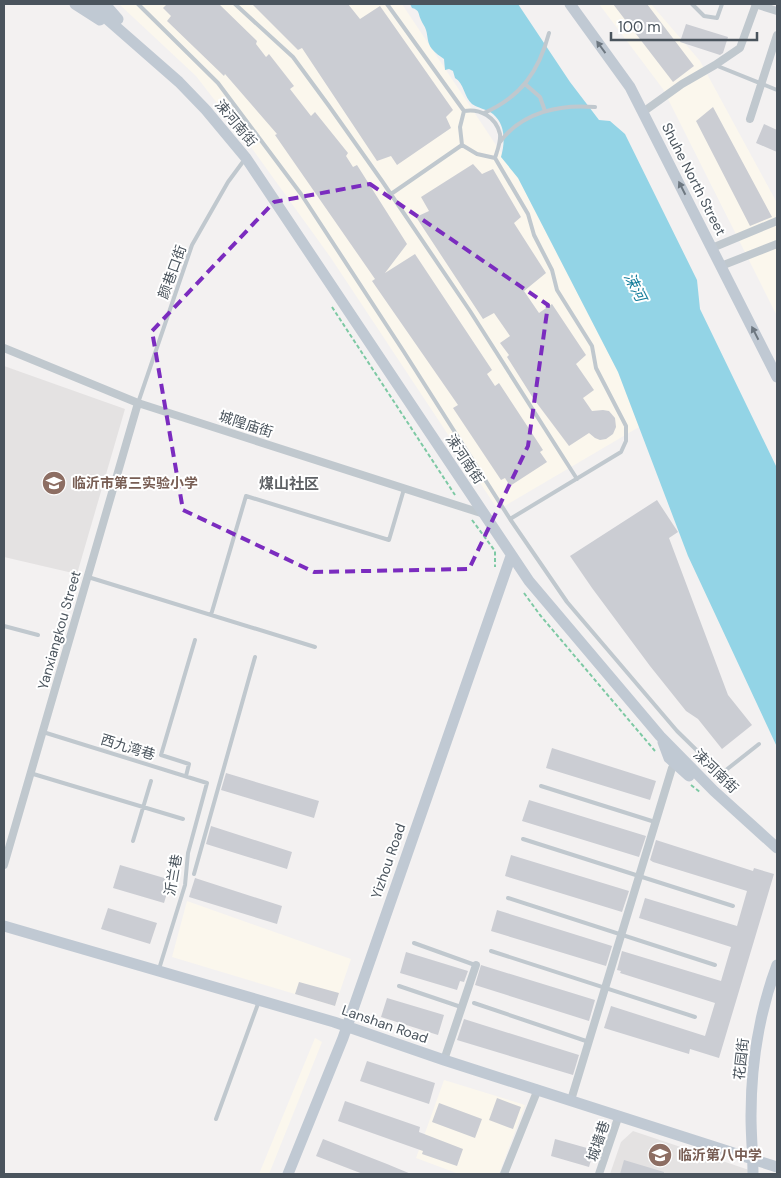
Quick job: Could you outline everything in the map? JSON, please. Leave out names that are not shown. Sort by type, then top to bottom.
[{"type":"main road","points":[[75,4],[120,34],[157,63]]},
{"type":"main road","points":[[90,4],[157,63]]},
{"type":"main road","points":[[105,4],[157,63]]},
{"type":"main road","name":"Shuhe North Street","points":[[570,4],[630,87],[777,376]]},
{"type":"main road","name":"涑河南街","points":[[157,63],[179,82],[206,110],[246,158],[529,581],[660,736],[714,791],[777,848]]},
{"type":"main road","name":"Yizhou Road","points":[[288,1174],[346,1026],[511,556]]},
{"type":"main road","points":[[660,736],[681,750],[777,839]]},
{"type":"main road","points":[[660,736],[669,758],[777,853]]},
{"type":"main road","name":"Lanshan Road","points":[[4,926],[346,1026],[444,1060],[777,1167]]},
{"type":"main road","name":"花园街","points":[[753,1174],[751,1115],[756,1050],[769,987],[777,965]]},
{"type":"street","points":[[643,112],[682,84],[740,48],[756,4],[777,11]]},
{"type":"street","points":[[750,119],[763,84],[777,35]]},
{"type":"street","points":[[712,248],[777,221]]},
{"type":"street","points":[[721,266],[777,244]]},
{"type":"street","name":"城隍庙街","points":[[4,348],[138,402],[484,514]]},
{"type":"street","name":"Yanxiangkou Street","points":[[4,865],[138,402]]},
{"type":"street","points":[[571,1100],[672,768]]},
{"type":"street","points":[[444,1060],[476,965]]},
{"type":"street","points":[[504,1174],[538,1089]]},
{"type":"street","name":"城墙巷","points":[[599,1174],[619,1115]]},
{"type":"lane","points":[[138,4],[218,83],[300,194],[404,352],[510,519],[567,602],[676,731],[721,774],[759,744]]},
{"type":"lane","points":[[235,4],[292,57],[391,194],[470,311],[577,479]]},
{"type":"lane","points":[[387,4],[464,111],[460,127],[462,145]]},
{"type":"lane","points":[[692,4],[704,16],[717,18],[722,4]]},
{"type":"lane","points":[[484,113],[500,104],[525,84],[541,57],[549,33]]},
{"type":"lane","points":[[715,65],[777,90]]},
{"type":"lane","points":[[525,84],[540,97],[545,111]]},
{"type":"lane","points":[[500,142],[516,126],[545,111],[566,106],[595,107]]},
{"type":"lane","points":[[464,111],[470,110],[484,113],[494,120],[500,135],[495,158]]},
{"type":"lane","points":[[462,145],[477,154],[495,158],[528,214],[534,236],[552,270],[557,290],[592,346],[596,368],[626,426],[626,441],[621,452],[510,519]]},
{"type":"lane","points":[[391,194],[462,145]]},
{"type":"lane","name":"颜巷口街","points":[[138,402],[192,245],[228,182],[246,158]]},
{"type":"lane","points":[[211,615],[246,496],[389,540],[404,489]]},
{"type":"lane","points":[[87,577],[315,647]]},
{"type":"lane","points":[[4,626],[38,635]]},
{"type":"lane","points":[[186,776],[189,764],[161,755],[195,640]]},
{"type":"lane","points":[[194,874],[255,657]]},
{"type":"lane","name":"西九湾巷","points":[[42,732],[208,783]]},
{"type":"lane","points":[[30,774],[183,819]]},
{"type":"lane","points":[[133,841],[151,781]]},
{"type":"lane","name":"沂兰巷","points":[[158,971],[185,885],[188,853],[208,783]]},
{"type":"lane","points":[[541,786],[655,822]]},
{"type":"lane","points":[[203,799],[213,803]]},
{"type":"lane","points":[[523,839],[733,906]]},
{"type":"lane","points":[[508,898],[715,965]]},
{"type":"lane","points":[[414,943],[476,965]]},
{"type":"lane","points":[[490,951],[695,1018]]},
{"type":"lane","points":[[399,986],[461,1007]]},
{"type":"lane","points":[[216,1119],[259,1000]]},
{"type":"lane","points":[[474,1004],[589,1042]]},
{"type":"path","points":[[332,306],[464,508],[495,551],[495,568]]},
{"type":"path","points":[[520,587],[540,615],[660,757],[672,768]]},
{"type":"highlighted area","points":[[370,184],[548,305],[528,446],[469,569],[314,572],[183,510],[152,331],[274,202]]},
{"type":"shaded area","points":[[119,4],[402,4],[518,178],[618,372],[639,427],[498,510],[331,258],[251,147],[196,76]]},
{"type":"shaded area","points":[[599,4],[651,4],[700,61],[777,203],[777,316],[663,89]]},
{"type":"shaded area","name":"临沂市第三实验小学","points":[[4,366],[125,409],[77,574],[4,557]]},
{"type":"shaded area","points":[[187,901],[351,959],[335,1006],[172,957]]},
{"type":"shaded area","points":[[315,1038],[322,1042],[269,1174],[259,1174]]},
{"type":"shaded area","points":[[444,1080],[525,1105],[499,1174],[459,1174],[416,1158]]},
{"type":"shaded area","name":"临沂第八中学","points":[[633,1131],[761,1174],[610,1174],[621,1142]]},
{"type":"water","name":"涑河","points":[[410,4],[518,4],[570,82],[599,120],[610,121],[625,134],[697,280],[700,309],[777,468],[777,747],[688,556],[618,372],[518,178],[501,157],[504,140],[500,123],[491,112],[472,104],[455,78],[453,71],[445,70],[444,59],[430,47],[426,29],[418,12]]},
{"type":"building","points":[[167,4],[219,4],[257,41],[256,44],[266,57],[269,54],[294,86],[290,89],[311,116],[315,112],[348,153],[346,156],[353,167],[357,165],[407,244],[385,273],[415,254],[492,370],[487,374],[495,386],[499,383],[543,450],[540,452],[547,462],[510,486],[505,478],[501,480],[453,408],[458,405],[372,281],[375,279],[275,135],[277,134],[225,74],[224,76],[167,21],[171,16],[163,8]]},
{"type":"building","points":[[252,4],[348,4],[360,19],[380,6],[453,110],[446,117],[451,128],[397,165],[391,156],[377,161],[302,48],[298,50]]},
{"type":"building","points":[[613,4],[647,4],[694,66],[673,82]]},
{"type":"building","points":[[686,24],[728,37],[723,53],[720,55],[680,42]]},
{"type":"building","points":[[713,107],[772,217],[750,226],[696,121]]},
{"type":"building","points":[[764,124],[777,130],[777,152],[756,143]]},
{"type":"building","points":[[473,164],[482,174],[493,169],[521,217],[514,223],[546,273],[524,291],[539,313],[552,304],[586,355],[576,364],[594,390],[583,398],[592,411],[609,411],[615,418],[616,427],[613,434],[606,439],[600,440],[589,433],[569,446],[533,398],[507,357],[509,355],[500,343],[510,336],[494,313],[483,319],[416,217],[429,211],[421,197]]},
{"type":"building","points":[[657,500],[678,532],[669,538],[728,695],[752,725],[722,749],[698,719],[686,711],[650,666],[570,556]]},
{"type":"building","points":[[552,748],[656,781],[650,800],[546,768]]},
{"type":"building","points":[[226,773],[319,801],[314,818],[221,790]]},
{"type":"building","points":[[529,800],[646,836],[639,857],[522,821]]},
{"type":"building","points":[[211,826],[292,852],[287,869],[206,844]]},
{"type":"building","points":[[656,840],[753,871],[754,868],[774,874],[719,1058],[690,1049],[689,1054],[604,1028],[611,1006],[705,1036],[715,1003],[620,973],[621,971],[617,970],[622,951],[721,981],[731,947],[639,918],[645,898],[737,926],[747,891],[653,862],[650,860]]},
{"type":"building","points":[[511,855],[629,891],[622,912],[505,876]]},
{"type":"building","points":[[120,865],[171,880],[164,903],[113,888]]},
{"type":"building","points":[[195,878],[282,906],[277,924],[189,897]]},
{"type":"building","points":[[108,908],[157,923],[150,944],[101,929]]},
{"type":"building","points":[[497,910],[612,946],[606,966],[491,931]]},
{"type":"building","points":[[406,952],[468,971],[464,982],[460,981],[457,990],[400,973]]},
{"type":"building","points":[[481,965],[595,1000],[589,1021],[475,985]]},
{"type":"building","points":[[299,982],[339,993],[335,1006],[295,994]]},
{"type":"building","points":[[387,998],[444,1015],[438,1035],[381,1017]]},
{"type":"building","points":[[464,1019],[579,1055],[573,1075],[457,1040]]},
{"type":"building","points":[[367,1061],[435,1083],[429,1104],[360,1081]]},
{"type":"building","points":[[497,1098],[521,1107],[513,1129],[489,1120]]},
{"type":"building","points":[[345,1101],[420,1127],[419,1132],[463,1149],[457,1166],[422,1154],[423,1151],[338,1121]]},
{"type":"building","points":[[439,1103],[482,1119],[475,1138],[432,1122]]},
{"type":"building","points":[[323,1139],[411,1174],[363,1174],[316,1156]]},
{"type":"building","points":[[555,1139],[594,1150],[589,1167],[551,1156]]},
{"type":"building","points":[[624,1160],[664,1172],[664,1174],[620,1174]]},
{"type":"place","name":"临沂市第三实验小学","points":[[54,483]]},
{"type":"place","name":"临沂第八中学","points":[[660,1155]]},
{"type":"district","name":"煤山社区","points":[[289,484]]}]
